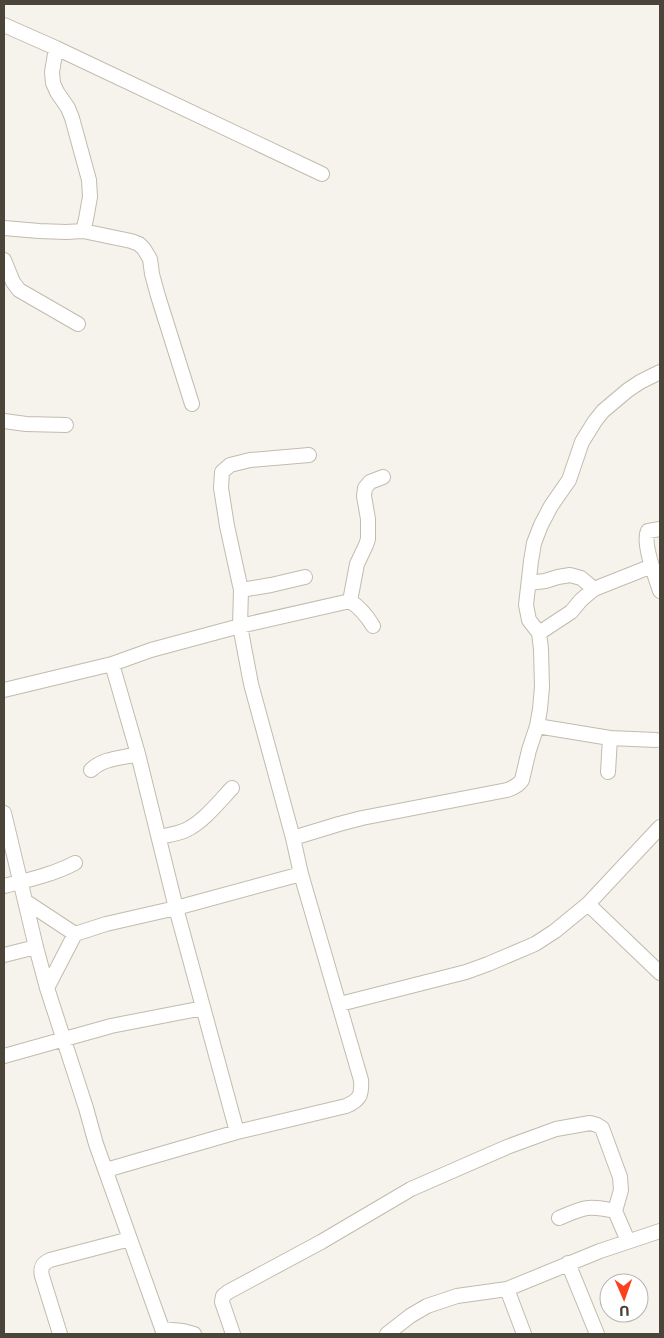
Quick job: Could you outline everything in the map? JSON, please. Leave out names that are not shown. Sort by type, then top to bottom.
[{"type":"street","points":[[4,25],[322,174]]},
{"type":"street","points":[[56,48],[52,72],[53,83],[72,118],[89,180],[90,197],[83,230]]},
{"type":"street","points":[[4,228],[48,232],[83,230],[139,244],[150,259],[158,296],[192,404]]},
{"type":"street","points":[[4,260],[13,282],[19,290],[78,324]]},
{"type":"street","points":[[293,838],[362,818],[513,788],[522,780],[537,726],[542,687],[539,633],[528,617],[526,605],[534,543],[551,506],[569,480],[582,442],[588,431],[603,411],[614,401],[640,382],[660,372]]},
{"type":"street","points":[[4,421],[26,424],[66,425]]},
{"type":"street","points":[[106,1170],[237,1132],[346,1106],[356,1100],[361,1093],[361,1080],[301,874],[251,684],[240,626],[241,590],[221,488],[222,472],[230,465],[250,460],[309,455]]},
{"type":"street","points":[[350,601],[357,564],[368,540],[365,488],[370,482],[383,477]]},
{"type":"street","points":[[660,529],[650,531],[646,535],[646,542],[660,591]]},
{"type":"street","points":[[539,633],[571,612],[594,589],[652,566]]},
{"type":"street","points":[[529,583],[570,575],[581,578],[594,589]]},
{"type":"street","points":[[241,590],[305,577]]},
{"type":"street","points":[[4,690],[112,664],[151,650],[240,626],[350,601],[364,613],[374,626]]},
{"type":"street","points":[[112,664],[138,754],[176,908],[237,1132]]},
{"type":"street","points":[[537,726],[610,738],[656,740]]},
{"type":"street","points":[[608,772],[610,738]]},
{"type":"street","points":[[91,770],[103,762],[138,754]]},
{"type":"street","points":[[159,837],[176,834],[198,822],[232,788]]},
{"type":"street","points":[[4,813],[47,988],[96,1144],[163,1332],[183,1331],[194,1334]]},
{"type":"street","points":[[340,1004],[466,972],[535,944],[555,931],[588,904],[660,827]]},
{"type":"street","points":[[4,886],[54,872],[75,863]]},
{"type":"street","points":[[47,988],[75,934],[106,924],[176,908],[301,874]]},
{"type":"street","points":[[26,901],[75,934]]},
{"type":"street","points":[[588,904],[660,973]]},
{"type":"street","points":[[4,955],[36,947]]},
{"type":"street","points":[[4,1056],[139,1020],[203,1008]]},
{"type":"street","points":[[233,1334],[222,1302],[223,1296],[228,1292],[321,1242],[411,1189],[507,1147],[556,1129],[590,1123],[597,1124],[602,1128],[621,1183],[616,1211],[628,1241]]},
{"type":"street","points":[[558,1218],[587,1207],[616,1211]]},
{"type":"street","points":[[387,1334],[410,1316],[427,1306],[457,1296],[507,1289],[628,1241],[660,1231]]},
{"type":"street","points":[[60,1334],[42,1276],[41,1269],[43,1266],[50,1260],[130,1239]]},
{"type":"street","points":[[568,1264],[597,1334]]},
{"type":"street","points":[[507,1289],[524,1334]]}]
